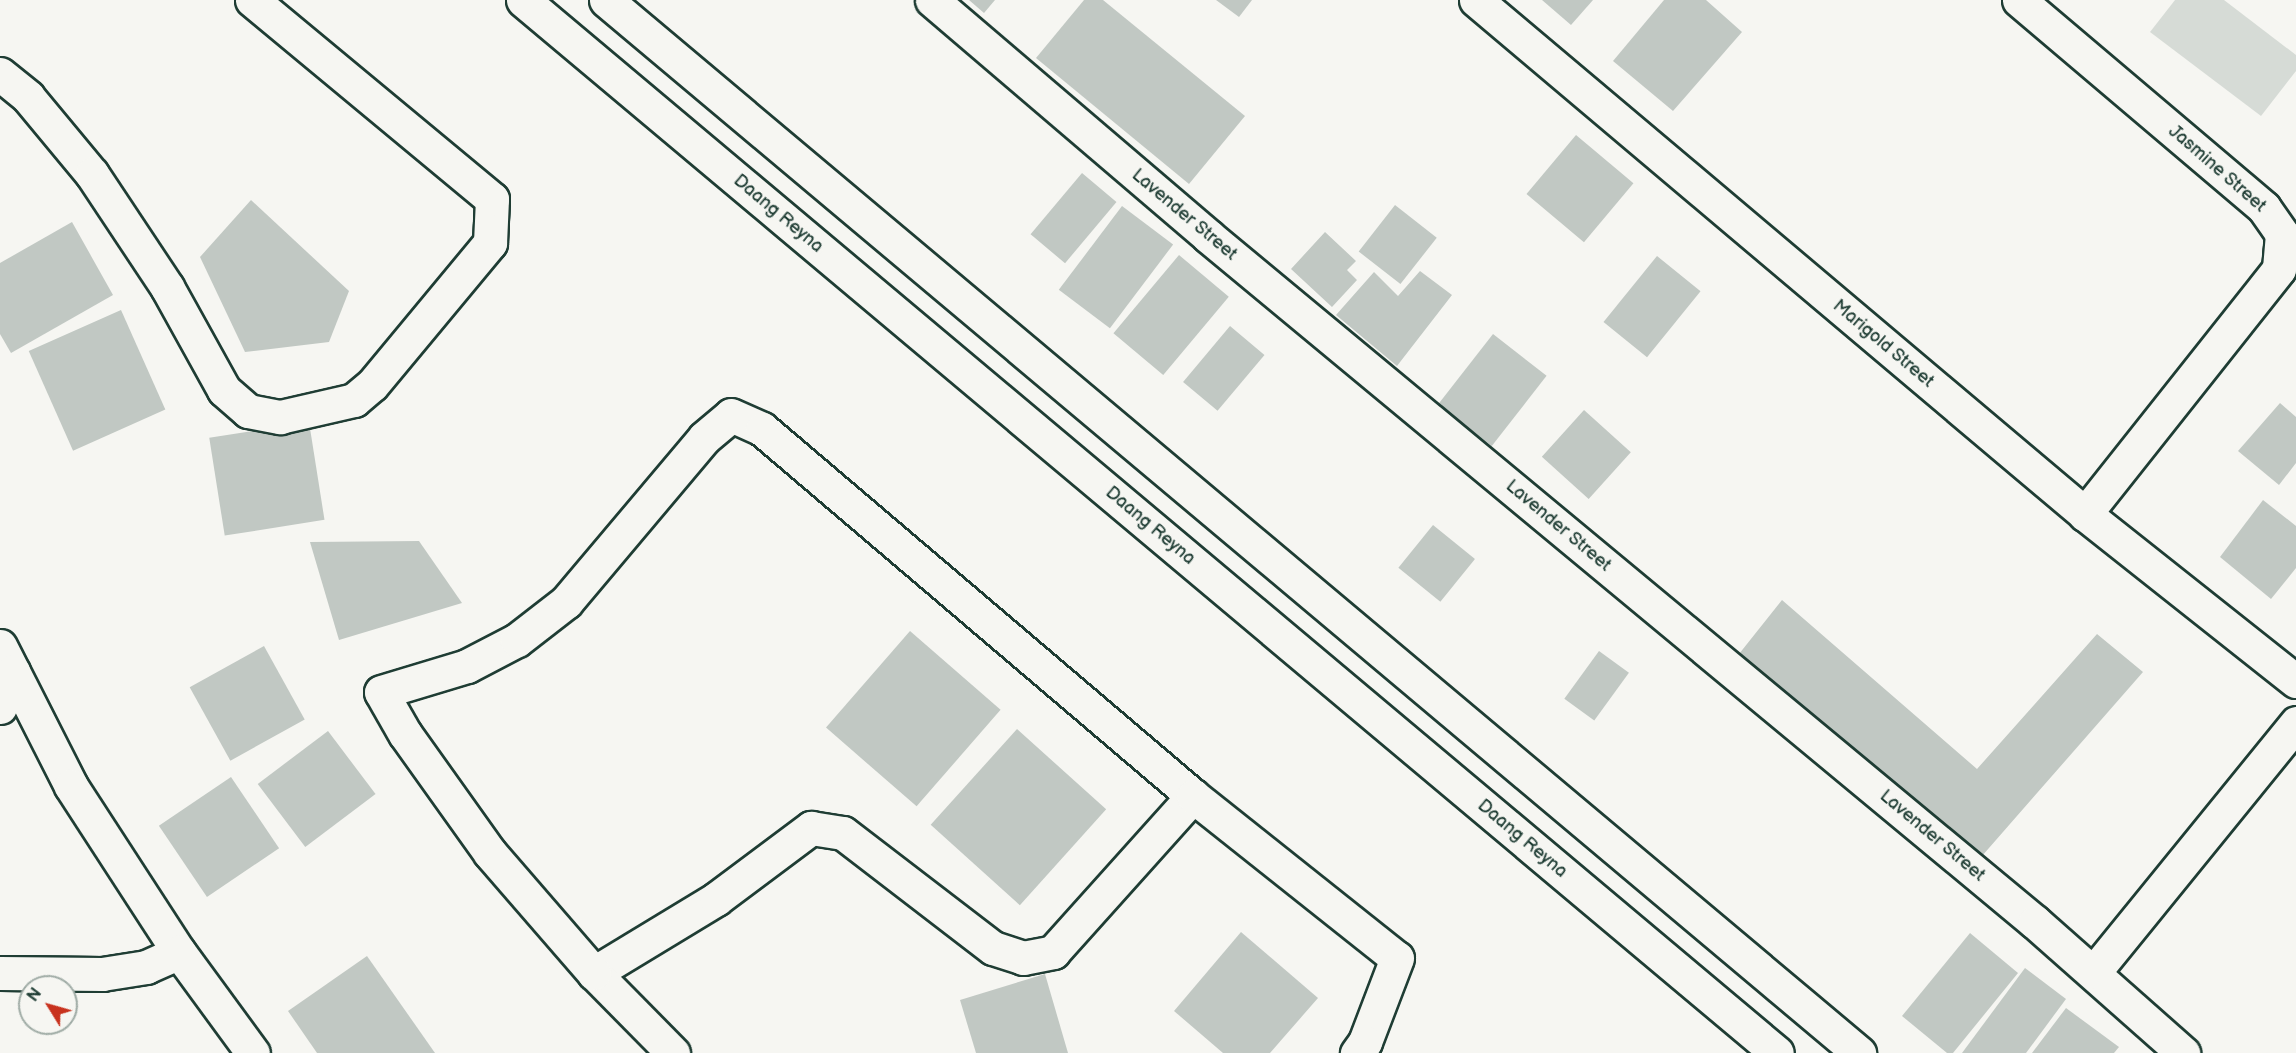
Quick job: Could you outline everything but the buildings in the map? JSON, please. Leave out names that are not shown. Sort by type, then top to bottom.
[{"type":"street","points":[[0,74],[28,98],[92,174],[167,287],[224,390],[248,411],[280,417],[354,400],[372,385],[490,243],[492,199],[252,0]]},
{"type":"street","name":"Daang Reyna","points":[[523,0],[1777,1053]]},
{"type":"street","points":[[606,0],[1859,1053]]},
{"type":"street","name":"Lavender Street","points":[[932,0],[1208,236],[2094,972],[2182,1053]]},
{"type":"street","name":"Marigold Street","points":[[1476,0],[2085,514],[2296,681]]},
{"type":"street","name":"Jasmine Street","points":[[2019,0],[2264,208],[2283,234],[2279,269],[2085,514]]},
{"type":"street","points":[[674,1053],[594,973],[490,853],[405,734],[381,692],[466,666],[517,640],[566,602],[704,438],[731,415],[762,429],[1193,796],[1397,958],[1365,1042],[1357,1053]]},
{"type":"street","points":[[0,707],[6,659]]},
{"type":"street","points":[[6,659],[71,786],[179,952],[252,1053]]},
{"type":"street","points":[[2094,972],[2296,723]]},
{"type":"street","points":[[594,973],[716,899],[811,828],[843,833],[993,948],[1023,958],[1053,952],[1193,796]]},
{"type":"street","points":[[0,973],[102,974],[146,968],[179,952]]},
{"type":"shaded area","points":[[2175,0],[2224,0],[2296,55],[2296,71],[2261,116],[2150,32]]}]
